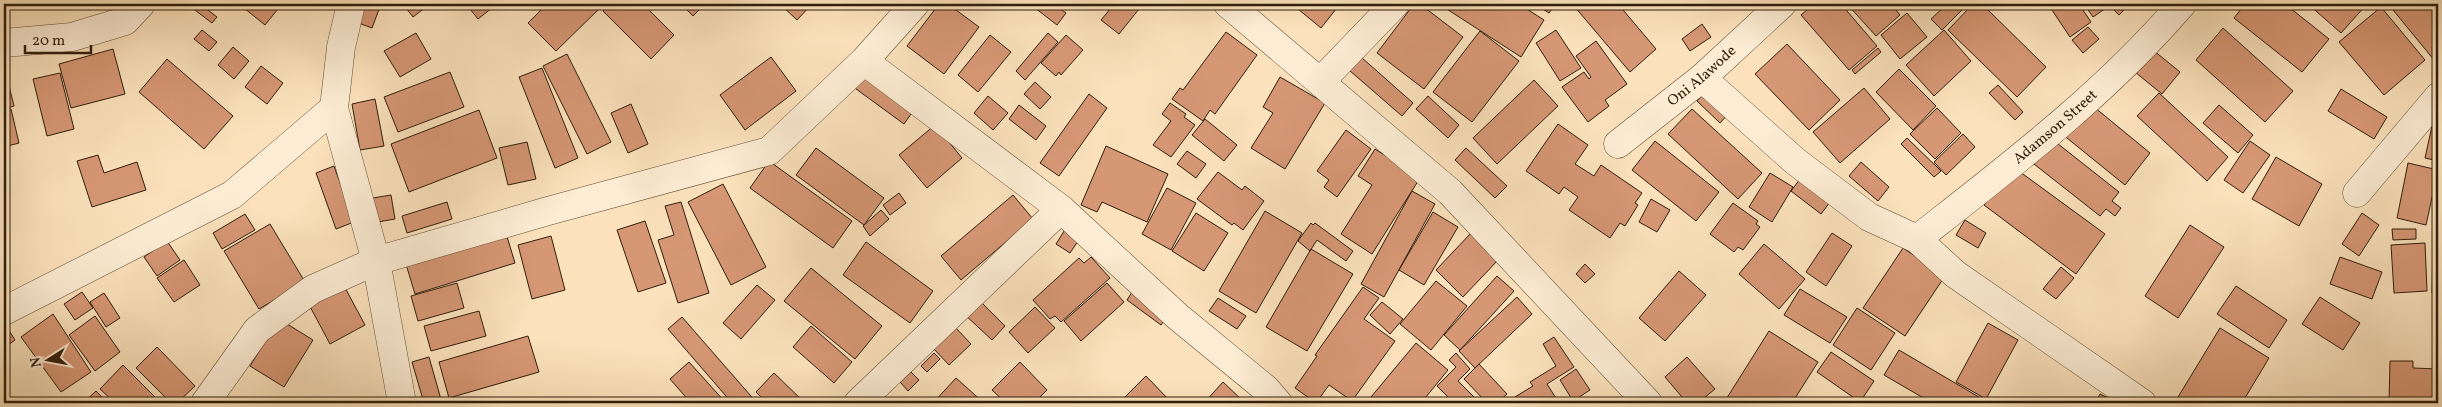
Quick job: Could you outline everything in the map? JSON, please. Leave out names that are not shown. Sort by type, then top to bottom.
[{"type":"street","points":[[4,43],[10,44],[72,37],[125,21],[141,4]]},
{"type":"street","points":[[351,4],[341,48],[334,108],[376,261],[402,403]]},
{"type":"street","points":[[205,403],[257,330],[313,289],[376,261],[769,150],[864,61],[915,4]]},
{"type":"street","points":[[1228,4],[1450,192],[1648,403]]},
{"type":"street","points":[[1320,82],[1395,4]]},
{"type":"street","name":"Oni Alawode","points":[[1618,144],[1702,78],[1782,4]]},
{"type":"street","name":"Adamson Street","points":[[1917,239],[2041,141],[2148,44],[2182,4]]},
{"type":"street","points":[[864,61],[1060,209],[1177,316],[1266,389],[1278,403]]},
{"type":"street","points":[[1702,78],[1795,162],[1868,217],[1917,239],[1955,274],[2142,403]]},
{"type":"street","points":[[2357,193],[2438,97]]},
{"type":"street","points":[[4,311],[232,195],[334,108]]},
{"type":"street","points":[[858,403],[1060,209]]},
{"type":"building","points":[[187,4],[200,4],[217,17],[212,23]]},
{"type":"building","points":[[239,4],[282,4],[265,25]]},
{"type":"building","points":[[363,4],[381,4],[372,28],[356,22]]},
{"type":"building","points":[[403,4],[430,4],[413,17]]},
{"type":"building","points":[[466,4],[497,4],[478,19]]},
{"type":"building","points":[[547,4],[594,4],[599,9],[556,51],[528,23]]},
{"type":"building","points":[[610,4],[643,4],[674,35],[651,59],[603,11]]},
{"type":"building","points":[[681,4],[705,4],[693,16]]},
{"type":"building","points":[[780,4],[812,4],[797,20]]},
{"type":"building","points":[[939,4],[948,4],[979,27],[944,74],[907,46]]},
{"type":"building","points":[[1030,4],[1054,4],[1066,13],[1057,25]]},
{"type":"building","points":[[1105,4],[1143,4],[1119,34],[1101,20],[1111,8]]},
{"type":"building","points":[[1292,4],[1340,4],[1321,28]]},
{"type":"building","points":[[1414,4],[1420,4],[1463,37],[1424,89],[1377,53]]},
{"type":"building","points":[[1439,4],[1519,4],[1544,20],[1521,57]]},
{"type":"building","points":[[1535,4],[1555,4],[1549,13]]},
{"type":"building","points":[[1576,4],[1618,4],[1656,49],[1630,72],[1574,6]]},
{"type":"building","points":[[1814,4],[1841,4],[1877,46],[1849,70],[1801,15]]},
{"type":"building","points":[[1847,4],[1891,4],[1900,15],[1876,36]]},
{"type":"building","points":[[1947,4],[1968,4],[1942,30],[1931,19]]},
{"type":"building","points":[[1973,4],[1982,4],[2046,67],[2017,97],[1948,30]]},
{"type":"building","points":[[2048,4],[2079,4],[2091,22],[2070,37]]},
{"type":"building","points":[[2084,4],[2112,4],[2093,17]]},
{"type":"building","points":[[2115,4],[2129,5],[2119,15],[2111,7]]},
{"type":"building","points":[[2245,4],[2285,4],[2329,39],[2302,72],[2234,18]]},
{"type":"building","points":[[2308,4],[2367,4],[2341,33]]},
{"type":"building","points":[[2438,4],[2438,56],[2434,60],[2389,5]]},
{"type":"building","points":[[2381,7],[2425,60],[2384,95],[2339,42]]},
{"type":"building","points":[[1907,13],[1927,37],[1900,59],[1881,35]]},
{"type":"building","points":[[1702,24],[1711,37],[1690,51],[1682,39]]},
{"type":"building","points":[[2088,27],[2099,39],[2083,53],[2072,40]]},
{"type":"building","points":[[2223,28],[2293,91],[2265,122],[2196,60]]},
{"type":"building","points":[[202,30],[217,42],[209,51],[194,39]]},
{"type":"building","points":[[1556,30],[1581,68],[1560,81],[1536,43]]},
{"type":"building","points":[[1944,30],[1971,61],[1934,96],[1906,65]]},
{"type":"building","points":[[1480,31],[1519,61],[1472,122],[1433,92]]},
{"type":"building","points":[[1226,32],[1257,55],[1215,114],[1210,110],[1203,121],[1172,99],[1180,88],[1183,90]]},
{"type":"building","points":[[416,33],[431,59],[400,77],[384,51]]},
{"type":"building","points":[[1048,33],[1058,42],[1025,80],[1016,71]]},
{"type":"building","points":[[990,35],[1011,52],[978,92],[958,75]]},
{"type":"building","points":[[1066,35],[1083,50],[1061,75],[1059,72],[1056,76],[1041,63]]},
{"type":"building","points":[[1596,41],[1627,84],[1605,100],[1609,106],[1588,122],[1562,87],[1584,72],[1589,79],[1591,77],[1576,56]]},
{"type":"building","points":[[1787,44],[1840,100],[1809,130],[1755,74]]},
{"type":"building","points":[[233,47],[249,61],[234,79],[218,65]]},
{"type":"building","points":[[1878,48],[1881,52],[1855,74],[1852,70]]},
{"type":"building","points":[[113,49],[125,94],[71,108],[59,64]]},
{"type":"building","points":[[2153,50],[2180,72],[2162,94],[2135,72]]},
{"type":"building","points":[[567,54],[611,142],[587,154],[543,66]]},
{"type":"building","points":[[771,57],[796,91],[745,130],[720,95]]},
{"type":"building","points":[[1361,57],[1413,103],[1402,116],[1349,70]]},
{"type":"building","points":[[167,59],[233,116],[204,149],[139,92]]},
{"type":"building","points":[[4,66],[14,106],[4,109]]},
{"type":"building","points":[[261,66],[283,83],[267,104],[245,87]]},
{"type":"building","points":[[542,68],[578,158],[555,168],[519,77]]},
{"type":"building","points":[[1899,69],[1936,106],[1913,130],[1876,92]]},
{"type":"building","points":[[450,72],[464,107],[398,132],[384,97]]},
{"type":"building","points":[[862,72],[913,111],[904,124],[852,86]]},
{"type":"building","points":[[60,73],[74,129],[47,136],[33,79]]},
{"type":"building","points":[[1280,77],[1325,103],[1285,169],[1251,148],[1273,113],[1263,107]]},
{"type":"building","points":[[1534,80],[1558,106],[1497,164],[1473,138]]},
{"type":"building","points":[[1035,82],[1051,97],[1040,109],[1024,94]]},
{"type":"building","points":[[1998,85],[2023,112],[2015,120],[1989,93]]},
{"type":"building","points":[[1864,88],[1890,119],[1840,163],[1813,132]]},
{"type":"building","points":[[2341,89],[2387,117],[2374,139],[2328,111]]},
{"type":"building","points":[[1705,92],[1729,113],[1720,123],[1697,101]]},
{"type":"building","points":[[2159,93],[2228,157],[2207,181],[2137,116]]},
{"type":"building","points":[[1089,94],[1107,108],[1059,176],[1040,163]]},
{"type":"building","points":[[988,96],[1008,113],[993,130],[974,113]]},
{"type":"building","points":[[1428,96],[1459,125],[1448,138],[1416,109]]},
{"type":"building","points":[[375,99],[384,146],[360,150],[352,104]]},
{"type":"building","points":[[2088,102],[2150,153],[2125,185],[2062,134]]},
{"type":"building","points":[[1170,103],[1186,114],[1184,117],[1195,125],[1171,157],[1153,145],[1171,121],[1162,114]]},
{"type":"building","points":[[631,104],[648,144],[628,153],[611,113]]},
{"type":"building","points":[[1019,105],[1046,126],[1036,140],[1009,119]]},
{"type":"building","points":[[2219,105],[2253,135],[2238,153],[2203,123]]},
{"type":"building","points":[[1937,108],[1961,133],[1935,159],[1910,134]]},
{"type":"building","points":[[11,109],[19,143],[4,147],[4,111]]},
{"type":"building","points":[[1692,109],[1762,173],[1738,199],[1668,134]]},
{"type":"building","points":[[479,110],[497,158],[409,192],[391,144]]},
{"type":"building","points":[[1205,119],[1237,145],[1224,161],[1192,135]]},
{"type":"building","points":[[1558,124],[1588,145],[1575,164],[1594,176],[1601,165],[1642,193],[1635,203],[1638,205],[1625,226],[1620,223],[1610,238],[1569,210],[1578,197],[1564,187],[1559,194],[1526,171]]},
{"type":"building","points":[[935,125],[962,158],[927,188],[899,155]]},
{"type":"building","points":[[2432,126],[2438,128],[2438,161],[2425,158]]},
{"type":"building","points":[[1346,130],[1371,149],[1337,197],[1324,187],[1329,180],[1317,171]]},
{"type":"building","points":[[1963,134],[1975,147],[1946,175],[1934,162]]},
{"type":"building","points":[[1907,138],[1941,171],[1934,177],[1901,144]]},
{"type":"building","points":[[2053,140],[2119,192],[2112,201],[2121,208],[2115,216],[2106,209],[2100,216],[2034,164]]},
{"type":"building","points":[[1655,141],[1719,192],[1696,221],[1632,170]]},
{"type":"building","points":[[2250,141],[2270,155],[2243,193],[2224,180]]},
{"type":"building","points":[[527,142],[536,179],[508,185],[499,148]]},
{"type":"building","points":[[1106,146],[1168,174],[1147,222],[1102,202],[1097,212],[1081,205]]},
{"type":"building","points":[[816,148],[884,198],[864,225],[796,175]]},
{"type":"building","points":[[1466,148],[1507,186],[1495,198],[1455,160]]},
{"type":"building","points":[[1375,149],[1420,178],[1372,254],[1341,234],[1372,185],[1358,176]]},
{"type":"building","points":[[1187,151],[1206,164],[1196,178],[1177,164]]},
{"type":"building","points":[[98,155],[104,173],[137,162],[146,190],[92,207],[77,161]]},
{"type":"building","points":[[2276,157],[2322,184],[2299,226],[2252,199]]},
{"type":"building","points":[[769,161],[852,221],[833,248],[750,188]]},
{"type":"building","points":[[1861,162],[1889,187],[1878,201],[1849,176]]},
{"type":"building","points":[[2408,163],[2438,170],[2426,225],[2397,218]]},
{"type":"building","points":[[334,166],[354,222],[336,229],[316,173]]},
{"type":"building","points":[[2012,166],[2105,234],[2076,274],[1984,205]]},
{"type":"building","points":[[1218,172],[1242,190],[1245,186],[1264,201],[1243,230],[1234,223],[1232,225],[1197,199]]},
{"type":"building","points":[[1770,173],[1793,187],[1772,222],[1749,207]]},
{"type":"building","points":[[1800,179],[1830,202],[1821,214],[1791,191]]},
{"type":"building","points":[[723,184],[766,267],[731,285],[688,202]]},
{"type":"building","points":[[1167,188],[1196,203],[1171,250],[1142,234]]},
{"type":"building","points":[[1412,191],[1435,204],[1384,297],[1361,284]]},
{"type":"building","points":[[899,193],[906,203],[890,215],[883,205]]},
{"type":"building","points":[[391,195],[395,219],[372,223],[367,199]]},
{"type":"building","points":[[1013,195],[1033,219],[961,280],[941,256]]},
{"type":"building","points":[[1651,199],[1670,210],[1657,232],[1639,222]]},
{"type":"building","points":[[447,202],[452,219],[407,233],[402,216]]},
{"type":"building","points":[[681,202],[709,293],[678,303],[658,240],[674,235],[665,206]]},
{"type":"building","points":[[1733,203],[1758,221],[1756,224],[1760,227],[1743,250],[1738,247],[1734,252],[1710,234]]},
{"type":"building","points":[[881,210],[889,219],[870,236],[863,226]]},
{"type":"building","points":[[1265,211],[1302,233],[1256,313],[1219,291]]},
{"type":"building","points":[[1433,212],[1458,227],[1424,285],[1399,270]]},
{"type":"building","points":[[1196,213],[1228,233],[1204,271],[1172,251]]},
{"type":"building","points":[[2362,213],[2379,225],[2359,256],[2342,244]]},
{"type":"building","points":[[245,214],[255,230],[222,249],[213,233]]},
{"type":"building","points":[[1965,220],[1986,233],[1978,248],[1956,235]]},
{"type":"building","points":[[645,221],[666,283],[638,292],[617,230]]},
{"type":"building","points":[[1311,223],[1313,225],[1315,223],[1353,251],[1346,261],[1317,240],[1310,251],[1298,241]]},
{"type":"building","points":[[270,224],[305,282],[259,309],[224,251]]},
{"type":"building","points":[[2190,225],[2224,247],[2178,318],[2145,296]]},
{"type":"building","points":[[1066,228],[1080,238],[1070,253],[1056,244]]},
{"type":"building","points":[[2392,229],[2416,229],[2416,239],[2393,240]]},
{"type":"building","points":[[505,230],[515,263],[415,294],[405,261]]},
{"type":"building","points":[[1471,233],[1499,259],[1463,297],[1436,270]]},
{"type":"building","points":[[1832,233],[1852,246],[1826,286],[1806,272]]},
{"type":"building","points":[[551,236],[565,290],[532,299],[518,245]]},
{"type":"building","points":[[167,241],[180,260],[157,276],[144,257]]},
{"type":"building","points":[[866,242],[933,291],[910,323],[843,275]]},
{"type":"building","points":[[2425,243],[2427,291],[2394,293],[2391,245]]},
{"type":"building","points":[[1764,244],[1805,279],[1779,309],[1739,274]]},
{"type":"building","points":[[2433,245],[2438,245],[2438,293],[2432,293]]},
{"type":"building","points":[[1903,248],[1945,276],[1905,336],[1863,308]]},
{"type":"building","points":[[1311,249],[1353,274],[1307,351],[1266,327]]},
{"type":"building","points":[[1091,257],[1110,278],[1061,322],[1055,316],[1050,319],[1033,300],[1079,258],[1084,263]]},
{"type":"building","points":[[2340,257],[2382,272],[2372,299],[2330,284]]},
{"type":"building","points":[[184,260],[200,285],[174,302],[157,278]]},
{"type":"building","points":[[1585,264],[1595,274],[1585,283],[1576,274]]},
{"type":"building","points":[[2061,267],[2074,278],[2056,299],[2043,289]]},
{"type":"building","points":[[811,268],[882,326],[855,359],[784,301]]},
{"type":"building","points":[[1679,271],[1706,295],[1665,341],[1639,318]]},
{"type":"building","points":[[1497,276],[1514,291],[1460,350],[1444,335]]},
{"type":"building","points":[[1436,281],[1467,306],[1431,350],[1400,324]]},
{"type":"building","points":[[342,282],[365,325],[330,344],[307,301]]},
{"type":"building","points":[[457,283],[464,308],[418,321],[411,296]]},
{"type":"building","points":[[1107,283],[1124,302],[1081,341],[1064,321]]},
{"type":"building","points":[[757,285],[775,300],[741,339],[723,323]]},
{"type":"building","points":[[1136,286],[1170,311],[1161,325],[1127,300]]},
{"type":"building","points":[[2236,286],[2287,320],[2269,348],[2217,314]]},
{"type":"building","points":[[1363,287],[1379,298],[1364,319],[1395,341],[1352,401],[1329,385],[1316,403],[1295,388],[1317,356],[1315,355]]},
{"type":"building","points":[[1800,289],[1847,317],[1830,343],[1784,315]]},
{"type":"building","points":[[82,292],[93,308],[75,320],[64,304]]},
{"type":"building","points":[[104,293],[120,318],[106,327],[90,302]]},
{"type":"building","points":[[1517,297],[1532,314],[1475,368],[1459,351]]},
{"type":"building","points":[[2320,297],[2360,323],[2343,350],[2302,324]]},
{"type":"building","points":[[977,298],[1005,326],[992,340],[963,313]]},
{"type":"building","points":[[1218,298],[1246,316],[1237,329],[1209,311]]},
{"type":"building","points":[[1382,302],[1403,319],[1390,334],[1370,315]]},
{"type":"building","points":[[1035,307],[1055,328],[1028,353],[1009,332]]},
{"type":"building","points":[[1857,308],[1895,333],[1871,370],[1833,345]]},
{"type":"building","points":[[479,311],[486,336],[431,351],[424,326]]},
{"type":"building","points":[[53,314],[91,372],[61,392],[21,337]]},
{"type":"building","points":[[95,316],[120,352],[95,371],[69,335]]},
{"type":"building","points":[[682,317],[757,403],[732,403],[668,329]]},
{"type":"building","points":[[279,319],[313,340],[284,387],[250,366]]},
{"type":"building","points":[[1988,323],[2018,340],[1986,399],[1956,382]]},
{"type":"building","points":[[811,326],[852,362],[834,383],[793,347]]},
{"type":"building","points":[[955,327],[971,344],[949,365],[933,348]]},
{"type":"building","points":[[2220,328],[2269,358],[2242,403],[2175,402]]},
{"type":"building","points":[[8,329],[15,340],[4,348],[4,332]]},
{"type":"building","points":[[1769,331],[1818,362],[1792,403],[1729,403],[1725,401]]},
{"type":"building","points":[[528,336],[539,372],[449,398],[439,362]]},
{"type":"building","points":[[1554,337],[1574,367],[1547,384],[1559,403],[1519,403],[1515,397],[1533,386],[1530,382],[1556,366],[1543,344]]},
{"type":"building","points":[[1416,343],[1448,370],[1421,403],[1366,403]]},
{"type":"building","points":[[157,347],[195,386],[177,403],[171,403],[136,368]]},
{"type":"building","points":[[1899,350],[1989,403],[1932,403],[1884,375]]},
{"type":"building","points":[[1831,352],[1874,381],[1860,402],[1817,372]]},
{"type":"building","points":[[934,353],[940,359],[927,372],[921,366]]},
{"type":"building","points":[[1456,353],[1470,369],[1458,381],[1480,403],[1454,403],[1437,386],[1456,367],[1449,360]]},
{"type":"building","points":[[429,357],[442,403],[424,403],[412,362]]},
{"type":"building","points":[[1687,357],[1715,389],[1698,403],[1687,403],[1665,377]]},
{"type":"building","points":[[2390,361],[2413,361],[2413,368],[2438,369],[2438,403],[2389,403]]},
{"type":"building","points":[[689,362],[726,403],[691,403],[670,379]]},
{"type":"building","points":[[1020,362],[1047,390],[1034,403],[1006,403],[992,390]]},
{"type":"building","points":[[1479,364],[1507,394],[1497,403],[1487,403],[1464,379]]},
{"type":"building","points":[[123,365],[161,403],[115,403],[100,389]]},
{"type":"building","points":[[1576,369],[1590,390],[1573,401],[1560,380]]},
{"type":"building","points":[[911,372],[919,380],[908,391],[900,382]]},
{"type":"building","points":[[774,373],[805,403],[767,403],[756,392]]},
{"type":"building","points":[[1146,376],[1172,403],[1119,403]]},
{"type":"building","points":[[956,378],[984,403],[933,403]]},
{"type":"building","points":[[1223,382],[1243,401],[1240,403],[1204,403]]},
{"type":"building","points":[[96,391],[108,403],[83,403]]},
{"type":"building","points":[[2100,394],[2118,403],[2095,403]]}]
